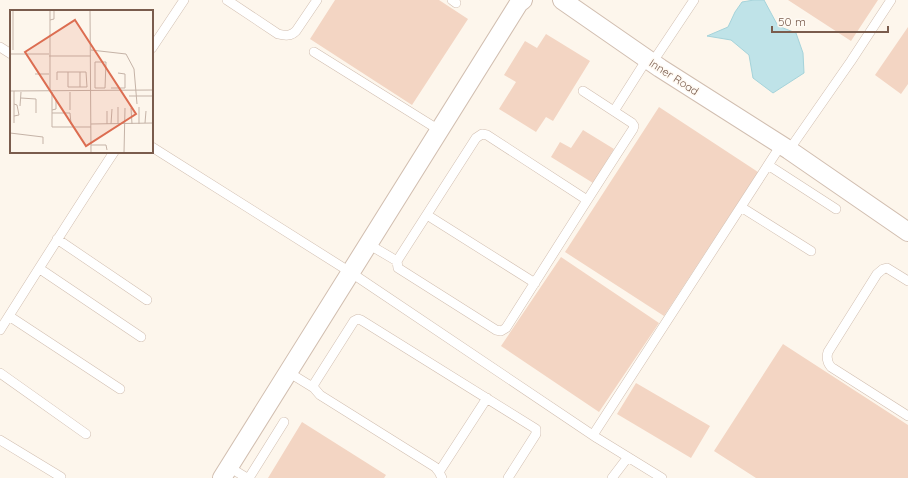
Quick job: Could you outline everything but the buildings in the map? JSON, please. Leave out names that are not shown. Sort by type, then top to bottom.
[{"type":"street","name":"Inner Road","points":[[562,0],[650,61],[785,147],[908,232]]},
{"type":"street","points":[[226,473],[519,1]]},
{"type":"lane","points":[[153,46],[184,0]]},
{"type":"lane","points":[[226,0],[278,34],[286,36],[293,34],[296,31],[317,0]]},
{"type":"lane","points":[[614,111],[694,0]]},
{"type":"lane","points":[[593,435],[768,165],[785,147],[851,61],[891,0]]},
{"type":"lane","points":[[0,47],[10,53]]},
{"type":"lane","points":[[314,52],[440,130]]},
{"type":"lane","points":[[583,91],[632,123],[634,126],[633,129],[588,200],[506,328],[501,331],[496,330],[416,281],[398,268],[397,261],[476,138],[482,134],[486,135],[588,200]]},
{"type":"lane","points":[[153,148],[350,272],[593,435],[662,478]]},
{"type":"lane","points":[[0,330],[113,153]]},
{"type":"lane","points":[[768,165],[836,209]]},
{"type":"lane","points":[[741,207],[811,251]]},
{"type":"lane","points":[[427,215],[535,283]]},
{"type":"lane","points":[[57,239],[147,300]]},
{"type":"lane","points":[[368,244],[397,261]]},
{"type":"lane","points":[[908,281],[887,268],[883,269],[877,274],[828,352],[827,358],[827,363],[831,367],[908,416]]},
{"type":"lane","points":[[40,269],[141,337]]},
{"type":"lane","points":[[9,316],[120,389]]},
{"type":"lane","points":[[314,388],[314,384],[354,320],[358,319],[536,429],[536,434],[508,478]]},
{"type":"lane","points":[[288,372],[314,388],[320,395],[434,467],[441,475],[487,398]]},
{"type":"lane","points":[[0,373],[86,434]]},
{"type":"lane","points":[[226,473],[248,478],[284,422]]},
{"type":"lane","points":[[0,440],[61,477]]},
{"type":"lane","points":[[612,478],[628,457]]},
{"type":"water","points":[[764,0],[778,26],[796,33],[803,53],[804,73],[773,93],[753,78],[749,55],[731,40],[707,36],[728,27],[735,12],[742,2]]}]
